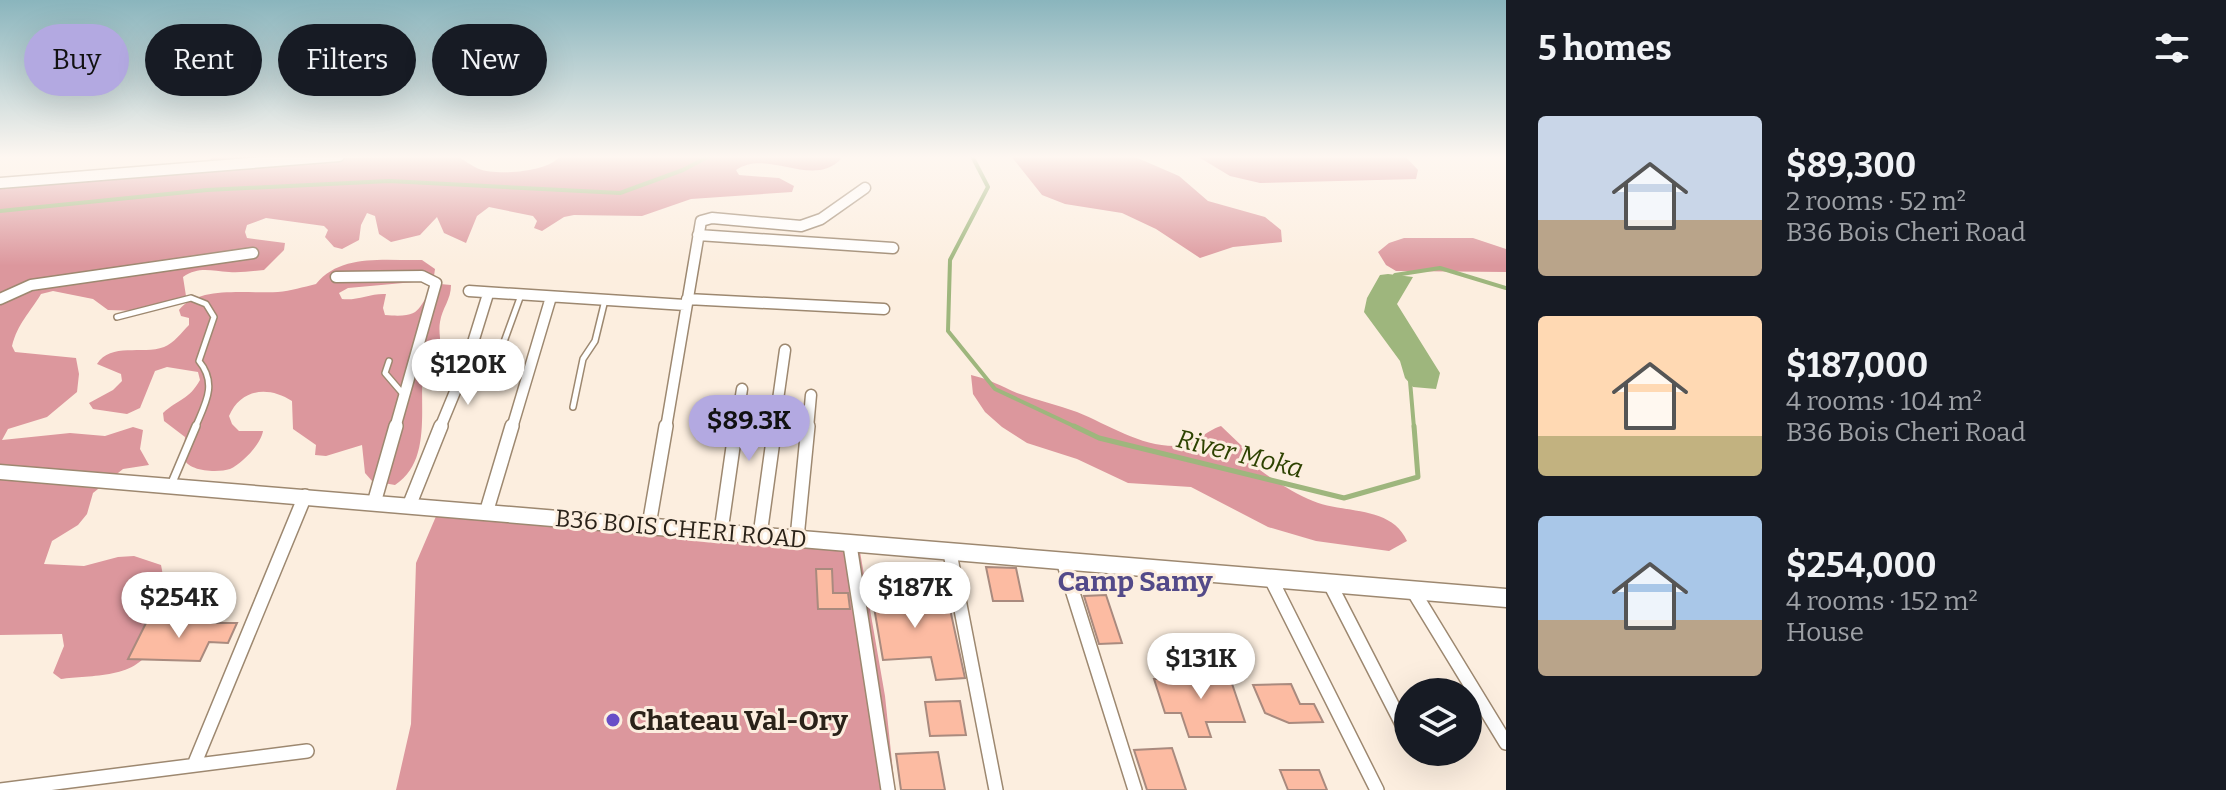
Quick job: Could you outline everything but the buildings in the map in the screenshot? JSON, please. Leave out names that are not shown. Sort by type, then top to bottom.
[{"type":"main road","name":"B36 BOIS CHERI ROAD","points":[[0,472],[1506,598]]},
{"type":"street","points":[[649,525],[701,221],[705,218],[787,227],[805,225],[821,219],[858,193]]},
{"type":"street","points":[[698,235],[893,248]]},
{"type":"street","points":[[0,299],[31,285],[253,253]]},
{"type":"street","points":[[336,277],[422,276],[436,283],[374,503]]},
{"type":"street","points":[[469,291],[605,300],[884,309]]},
{"type":"street","points":[[409,506],[466,365],[488,294]]},
{"type":"street","points":[[486,513],[551,297]]},
{"type":"street","points":[[760,535],[785,350]]},
{"type":"street","points":[[721,531],[742,389]]},
{"type":"street","points":[[797,538],[811,395]]},
{"type":"street","points":[[194,765],[305,496]]},
{"type":"street","points":[[850,545],[888,790]]},
{"type":"street","points":[[950,553],[996,790]]},
{"type":"street","points":[[1063,561],[1135,790]]},
{"type":"street","points":[[1270,577],[1377,790]]},
{"type":"street","points":[[1329,582],[1394,708]]},
{"type":"street","points":[[1412,589],[1506,743]]},
{"type":"street","points":[[0,790],[307,751]]},
{"type":"lane","points":[[489,383],[521,295]]},
{"type":"lane","points":[[117,317],[191,298],[206,304],[214,317],[199,361],[207,370],[211,386],[209,395],[171,485]]},
{"type":"lane","points":[[573,407],[583,359],[595,341],[605,300]]},
{"type":"lane","points":[[389,361],[385,373],[403,394]]},
{"type":"shaded area","points":[[0,193],[779,193],[691,199],[642,216],[574,215],[564,217],[542,231],[534,228],[537,221],[533,216],[489,207],[477,216],[466,243],[444,233],[437,217],[420,235],[391,242],[379,234],[375,216],[367,213],[359,240],[342,249],[334,247],[325,237],[328,230],[324,226],[266,218],[247,225],[245,232],[247,238],[285,243],[284,250],[264,270],[194,271],[183,277],[186,296],[139,311],[108,310],[93,299],[53,291],[41,294],[12,346],[15,352],[76,358],[79,374],[77,392],[47,417],[8,429],[2,440],[70,433],[105,436],[133,427],[143,430],[140,449],[149,465],[123,469],[93,493],[87,514],[78,525],[52,541],[44,564],[84,566],[134,556],[161,565],[163,589],[153,619],[151,645],[137,664],[126,670],[61,679],[53,673],[64,646],[62,634],[0,635]]},
{"type":"shaded area","points":[[1040,193],[1199,193],[1208,201],[1265,217],[1281,230],[1282,242],[1233,247],[1200,258],[1156,229],[1122,213],[1065,204]]},
{"type":"shaded area","points":[[1404,238],[1473,238],[1506,249],[1506,272],[1396,271],[1386,265],[1378,252],[1389,243]]},
{"type":"shaded area","points":[[422,260],[435,269],[434,276],[425,281],[348,288],[339,293],[342,299],[386,294],[385,315],[399,316],[415,312],[440,284],[451,285],[440,322],[440,355],[423,371],[419,448],[407,475],[395,485],[372,481],[365,473],[362,445],[326,456],[315,455],[316,445],[293,429],[292,401],[265,392],[248,395],[229,416],[239,431],[263,431],[259,442],[245,458],[225,470],[211,471],[190,466],[183,457],[185,437],[164,421],[163,413],[192,392],[200,380],[198,372],[167,367],[155,371],[140,408],[127,414],[93,409],[89,403],[113,390],[122,381],[121,374],[97,364],[103,357],[119,351],[168,345],[189,325],[189,318],[181,316],[179,310],[199,297],[225,292],[292,290],[316,284],[326,274],[351,263]]},
{"type":"shaded area","points":[[1380,275],[1413,277],[1397,304],[1440,373],[1436,389],[1413,387],[1405,378],[1400,361],[1364,312],[1367,298]]},
{"type":"shaded area","points":[[971,375],[1077,412],[1151,443],[1183,445],[1221,426],[1244,448],[1245,458],[1286,488],[1325,505],[1366,512],[1390,521],[1400,529],[1407,541],[1389,551],[1316,541],[1268,527],[1191,487],[1128,483],[1077,459],[1027,443],[1002,427],[985,412],[973,394]]},
{"type":"shaded area","points":[[437,514],[859,546],[885,696],[895,790],[396,790],[411,724],[416,563]]},
{"type":"waterway","name":"River Moka","points":[[0,211],[179,193]]},
{"type":"waterway","name":"River Moka","points":[[985,193],[950,260],[948,331],[995,389],[1078,428]]},
{"type":"waterway","name":"River Moka","points":[[1394,278],[1395,275],[1440,268],[1506,288]]},
{"type":"waterway","name":"River Moka","points":[[1410,381],[1414,428]]},
{"type":"waterway","name":"River Moka","points":[[1074,426],[1099,438],[1344,498],[1418,477],[1414,426]]},
{"type":"place","name":"Chateau Val-Ory","points":[[613,720]]},
{"type":"district","name":"Camp Samy","points":[[1135,581]]}]
